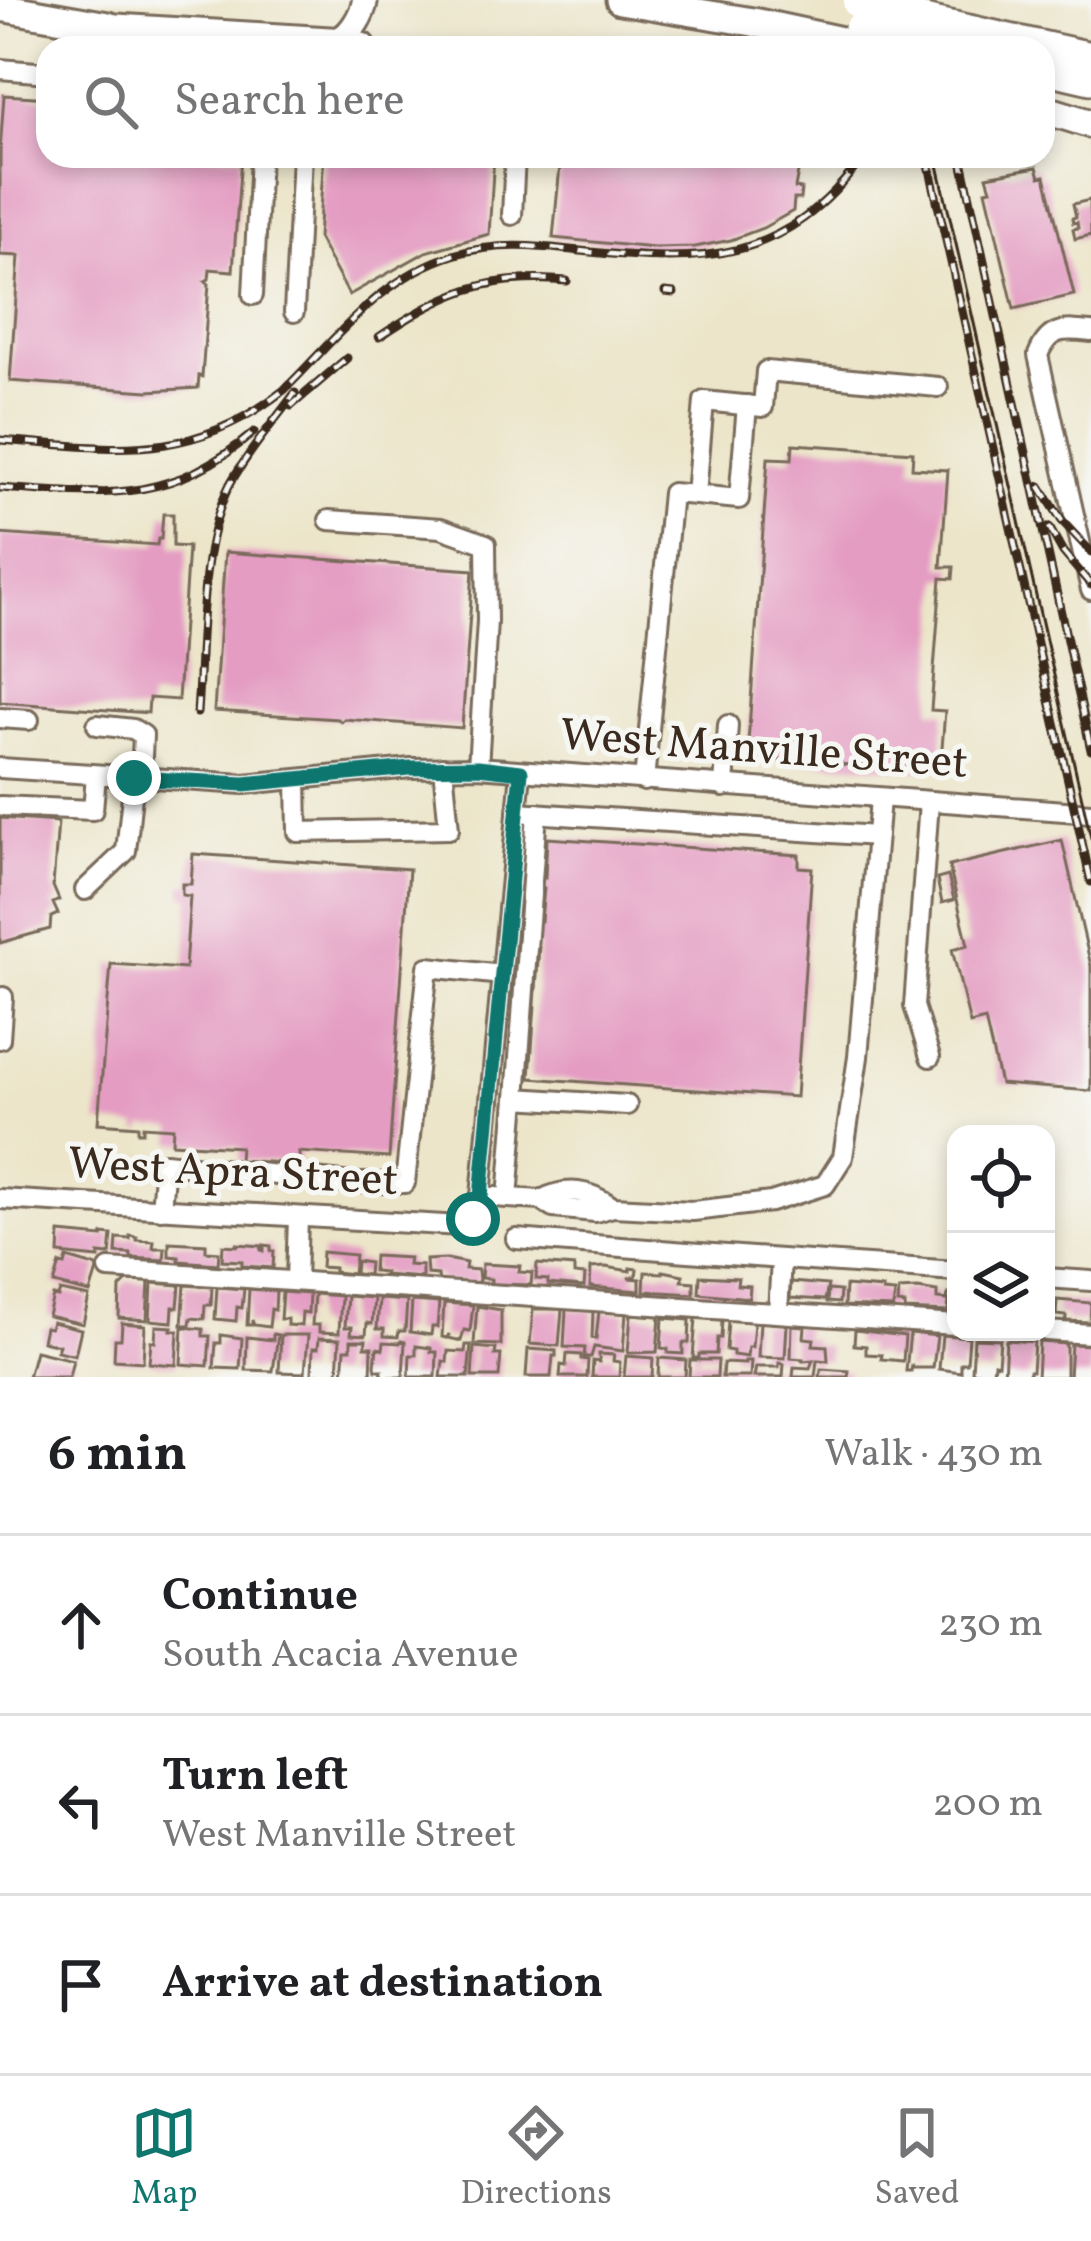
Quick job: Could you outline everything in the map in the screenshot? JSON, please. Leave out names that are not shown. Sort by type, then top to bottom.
[{"type":"highway","points":[[620,0],[753,22],[973,30],[1000,36]]},
{"type":"highway","points":[[725,0],[901,36]]},
{"type":"highway","points":[[0,7],[108,26]]},
{"type":"highway","points":[[753,22],[778,36]]},
{"type":"highway","points":[[1079,54],[1091,70]]},
{"type":"highway","points":[[1055,72],[1091,80]]},
{"type":"highway","points":[[1055,87],[1091,95]]},
{"type":"highway","points":[[1055,113],[1091,124]]},
{"type":"main road","points":[[356,36],[364,0]]},
{"type":"main road","points":[[0,20],[214,36]]},
{"type":"street","points":[[0,69],[36,72]]},
{"type":"street","points":[[253,295],[259,168]]},
{"type":"street","points":[[294,312],[301,168]]},
{"type":"street","points":[[512,215],[514,168]]},
{"type":"street","points":[[1091,332],[1055,332],[1038,355],[1069,494],[1084,532],[1091,590]]},
{"type":"street","points":[[696,495],[704,400],[763,406],[766,370],[938,387]]},
{"type":"street","points":[[644,782],[672,493],[744,499],[747,405]]},
{"type":"street","points":[[1069,494],[1091,488]]},
{"type":"street","points":[[329,520],[441,528],[486,544],[487,621],[478,767]]},
{"type":"street","points":[[0,718],[29,720]]},
{"type":"street","points":[[85,890],[126,851],[142,735],[138,730],[97,725]]},
{"type":"street","points":[[724,787],[728,725]]},
{"type":"street","points":[[297,780],[298,832],[449,829],[442,767]]},
{"type":"street","name":"West Manville Street","points":[[0,768],[244,784],[478,767],[1091,813]]},
{"type":"street","points":[[508,1198],[527,812],[521,772]]},
{"type":"street","points":[[0,806],[93,810],[96,775]]},
{"type":"street","points":[[527,812],[502,975],[481,1196],[541,1200],[553,1208],[595,1212],[614,1207],[693,1210],[770,1202],[825,1185],[843,1157],[858,1057],[880,799]]},
{"type":"street","points":[[929,802],[914,1006],[930,1057]]},
{"type":"street","points":[[527,812],[877,836]]},
{"type":"street","points":[[160,1209],[164,1163],[352,1183],[405,1183],[428,967],[502,975]]},
{"type":"street","points":[[0,1039],[3,997]]},
{"type":"street","points":[[516,1098],[627,1105]]},
{"type":"street","name":"West Apra Street","points":[[0,1199],[461,1226],[473,1219],[481,1196]]},
{"type":"street","points":[[296,1281],[298,1216]]},
{"type":"street","points":[[516,1239],[947,1270]]},
{"type":"street","points":[[778,1313],[782,1259]]},
{"type":"street","points":[[109,1269],[947,1324]]},
{"type":"street","points":[[1055,1279],[1091,1281]]},
{"type":"street","points":[[1055,1332],[1091,1334]]},
{"type":"building","points":[[4,95],[36,97],[36,168],[240,168],[233,271],[210,269],[205,281],[209,284],[198,388],[148,391],[10,381],[19,256],[0,255]]},
{"type":"building","points":[[323,168],[493,168],[489,234],[426,252],[349,295],[318,238]]},
{"type":"building","points":[[560,168],[799,168],[795,188],[801,189],[800,199],[794,199],[793,211],[731,240],[654,248],[553,238]]},
{"type":"building","points":[[1037,168],[1040,177],[1045,176],[1074,295],[1014,309],[986,190],[991,189],[987,176]]},
{"type":"building","points":[[1090,200],[1091,235],[1075,239],[1073,229],[1078,228],[1073,223],[1073,204]]},
{"type":"building","points":[[793,444],[913,452],[912,468],[948,470],[941,567],[954,567],[953,579],[941,578],[931,710],[945,711],[941,760],[928,759],[927,770],[747,758],[768,458],[792,459]]},
{"type":"building","points":[[163,514],[173,514],[173,546],[188,547],[178,700],[149,698],[148,713],[0,702],[0,534],[157,545]]},
{"type":"building","points":[[225,552],[473,570],[462,728],[214,711]]},
{"type":"building","points":[[0,818],[58,822],[53,886],[59,900],[53,903],[58,914],[51,917],[50,929],[0,943]]},
{"type":"building","points":[[547,838],[799,855],[799,867],[812,868],[796,1097],[530,1078],[539,946],[531,945],[532,921],[541,921],[544,888],[536,887],[537,877],[545,878]]},
{"type":"building","points":[[1062,840],[1091,966],[1091,1091],[1000,1084],[985,1020],[970,1024],[952,949],[968,945],[949,866]]},
{"type":"building","points":[[193,854],[409,869],[389,1158],[299,1152],[299,1164],[239,1160],[240,1147],[172,1143],[173,1128],[143,1126],[143,1132],[138,1132],[138,1126],[98,1123],[111,964],[185,969],[190,896],[182,895],[182,884],[191,884]]},
{"type":"building","points":[[948,876],[954,900],[942,903],[937,879]]},
{"type":"building","points":[[60,1233],[112,1235],[110,1255],[59,1254]]},
{"type":"building","points":[[117,1238],[154,1241],[153,1248],[165,1248],[164,1260],[116,1253]]},
{"type":"building","points":[[169,1242],[206,1244],[206,1251],[219,1252],[218,1264],[179,1261],[169,1256]]},
{"type":"building","points":[[223,1245],[261,1246],[264,1251],[264,1245],[271,1246],[273,1268],[222,1260]]},
{"type":"building","points":[[322,1252],[355,1255],[353,1274],[321,1267]]},
{"type":"building","points":[[374,1256],[409,1258],[408,1265],[422,1266],[422,1278],[373,1271]]},
{"type":"building","points":[[67,1258],[98,1267],[90,1293],[54,1284]]},
{"type":"building","points":[[447,1259],[478,1270],[477,1283],[439,1282],[438,1275],[427,1274],[426,1260]]},
{"type":"building","points":[[356,1261],[369,1263],[368,1275],[355,1274]]},
{"type":"building","points":[[482,1264],[520,1266],[519,1272],[532,1273],[531,1285],[491,1284],[491,1279],[481,1278]]},
{"type":"building","points":[[537,1264],[574,1267],[574,1274],[585,1275],[584,1287],[536,1279]]},
{"type":"building","points":[[591,1268],[637,1269],[636,1276],[628,1278],[640,1279],[640,1291],[590,1287]]},
{"type":"building","points":[[663,1271],[694,1282],[694,1294],[644,1291],[645,1272]]},
{"type":"building","points":[[700,1276],[738,1278],[737,1285],[750,1286],[749,1298],[699,1293]]},
{"type":"building","points":[[127,1281],[149,1282],[147,1320],[119,1318],[120,1288]]},
{"type":"building","points":[[791,1282],[828,1285],[825,1300],[790,1298]]},
{"type":"building","points":[[152,1283],[180,1285],[172,1322],[150,1320]]},
{"type":"building","points":[[185,1285],[212,1287],[204,1319],[191,1318],[190,1325],[182,1325]]},
{"type":"building","points":[[845,1286],[895,1293],[893,1308],[844,1306]]},
{"type":"building","points":[[217,1287],[244,1289],[236,1321],[215,1319]]},
{"type":"building","points":[[249,1289],[276,1291],[269,1327],[254,1325],[252,1320],[247,1325]]},
{"type":"building","points":[[828,1290],[840,1291],[839,1303],[827,1302]]},
{"type":"building","points":[[899,1290],[937,1292],[937,1299],[947,1300],[947,1312],[905,1310],[905,1305],[898,1304]]},
{"type":"building","points":[[60,1291],[89,1297],[83,1324],[48,1316],[53,1296],[58,1297]]},
{"type":"building","points":[[282,1292],[309,1294],[308,1313],[302,1312],[301,1326],[280,1319]]},
{"type":"building","points":[[314,1294],[341,1296],[339,1333],[319,1332],[319,1325],[312,1325]]},
{"type":"building","points":[[347,1296],[374,1298],[366,1335],[351,1334],[352,1327],[345,1327]]},
{"type":"building","points":[[379,1299],[407,1301],[405,1331],[399,1331],[398,1337],[384,1336],[384,1329],[377,1329]]},
{"type":"building","points":[[1057,1300],[1091,1303],[1090,1322],[1066,1321],[1066,1316],[1056,1315]]},
{"type":"building","points":[[412,1301],[439,1303],[437,1327],[432,1327],[431,1335],[410,1332]]},
{"type":"building","points":[[444,1303],[473,1305],[470,1331],[464,1330],[461,1341],[449,1334],[442,1337]]},
{"type":"building","points":[[477,1306],[501,1310],[501,1345],[474,1344]]},
{"type":"building","points":[[533,1309],[562,1309],[559,1346],[530,1344]]},
{"type":"building","points":[[566,1309],[593,1311],[592,1338],[596,1339],[599,1311],[626,1313],[623,1351],[594,1347],[591,1357],[584,1357],[585,1348],[564,1347]]},
{"type":"building","points":[[631,1314],[660,1316],[657,1352],[628,1353]]},
{"type":"building","points":[[663,1318],[690,1320],[689,1343],[683,1343],[683,1354],[661,1348]]},
{"type":"building","points":[[696,1318],[722,1320],[716,1354],[693,1358]]},
{"type":"building","points":[[728,1320],[754,1322],[747,1357],[726,1350]]},
{"type":"building","points":[[52,1322],[81,1329],[75,1355],[42,1341],[45,1327],[50,1328]]},
{"type":"building","points":[[760,1322],[787,1324],[785,1358],[758,1357]]},
{"type":"building","points":[[122,1323],[145,1325],[143,1362],[114,1360]]},
{"type":"building","points":[[792,1325],[805,1326],[804,1338],[814,1339],[813,1345],[827,1346],[828,1361],[817,1360],[815,1377],[793,1377],[794,1367],[810,1368],[813,1360],[791,1358]]},
{"type":"building","points":[[156,1326],[178,1331],[176,1365],[149,1363]]},
{"type":"building","points":[[183,1327],[203,1329],[203,1336],[210,1336],[208,1366],[181,1364]]},
{"type":"building","points":[[855,1330],[905,1336],[903,1361],[866,1354],[866,1346],[854,1345]]},
{"type":"building","points":[[910,1333],[937,1336],[933,1368],[912,1365],[906,1371]]},
{"type":"building","points":[[273,1334],[278,1335],[273,1371],[246,1370],[247,1337],[273,1340]]},
{"type":"building","points":[[221,1335],[242,1338],[240,1369],[214,1368]]},
{"type":"building","points":[[281,1335],[308,1335],[305,1373],[279,1372]]},
{"type":"building","points":[[942,1335],[947,1335],[947,1341],[969,1341],[967,1363],[961,1363],[961,1372],[939,1369]]},
{"type":"building","points":[[319,1338],[340,1339],[338,1375],[312,1374],[313,1348],[318,1348]]},
{"type":"building","points":[[351,1340],[366,1340],[365,1347],[372,1347],[371,1377],[343,1376],[345,1349],[351,1349]]},
{"type":"building","points":[[974,1341],[1000,1341],[993,1373],[972,1372]]},
{"type":"building","points":[[1006,1341],[1034,1342],[1028,1377],[1004,1377]]},
{"type":"building","points":[[384,1342],[405,1342],[403,1377],[381,1377],[382,1370],[375,1365],[377,1348],[383,1349]]},
{"type":"building","points":[[1039,1342],[1066,1344],[1066,1377],[1037,1377]]},
{"type":"building","points":[[1071,1344],[1091,1345],[1091,1377],[1069,1377]]},
{"type":"building","points":[[466,1345],[471,1345],[468,1377],[441,1377],[448,1351],[465,1352]]},
{"type":"building","points":[[416,1346],[437,1352],[436,1377],[409,1377],[410,1355],[416,1355]]},
{"type":"building","points":[[474,1347],[496,1349],[495,1355],[501,1355],[499,1377],[472,1377]]},
{"type":"building","points":[[528,1349],[556,1351],[551,1377],[526,1377]]},
{"type":"building","points":[[35,1351],[73,1360],[69,1377],[28,1377]]},
{"type":"building","points":[[567,1354],[588,1360],[587,1377],[560,1377]]},
{"type":"building","points":[[599,1354],[614,1355],[613,1361],[620,1362],[619,1377],[592,1377],[593,1361],[599,1362]]},
{"type":"building","points":[[626,1356],[653,1358],[652,1377],[624,1377]]},
{"type":"building","points":[[659,1358],[686,1360],[685,1377],[658,1377]]},
{"type":"building","points":[[690,1360],[718,1360],[717,1377],[689,1377]]},
{"type":"building","points":[[751,1361],[750,1377],[722,1377],[723,1363]]},
{"type":"building","points":[[784,1364],[783,1377],[754,1377],[756,1367],[779,1367]]},
{"type":"building","points":[[821,1369],[849,1371],[848,1377],[820,1377]]},
{"type":"tram line","points":[[905,0],[912,36]]},
{"type":"tram line","points":[[939,168],[1091,838]]},
{"type":"railway","points":[[896,0],[904,36]]},
{"type":"railway","points":[[0,440],[149,446],[215,431],[284,390],[381,294],[427,265],[469,251],[501,247],[665,257],[738,249],[803,219],[854,168]]},
{"type":"railway","points":[[930,168],[1091,882]]},
{"type":"railway","points":[[964,168],[1091,750]]},
{"type":"railway","points":[[379,337],[467,290],[513,280],[567,281]]},
{"type":"railway","points":[[665,292],[674,293]]},
{"type":"railway","points":[[291,406],[347,358]]},
{"type":"railway","points":[[197,713],[207,565],[220,508],[237,472],[295,393]]},
{"type":"railway","points":[[0,488],[103,493],[164,484],[223,456],[254,432]]},
{"type":"railway","points":[[1040,486],[1062,521],[1091,552]]},
{"type":"railway","points":[[1049,527],[1091,585]]},
{"type":"route","points":[[134,778],[244,784],[410,768],[521,772],[481,1196],[473,1219]]}]
